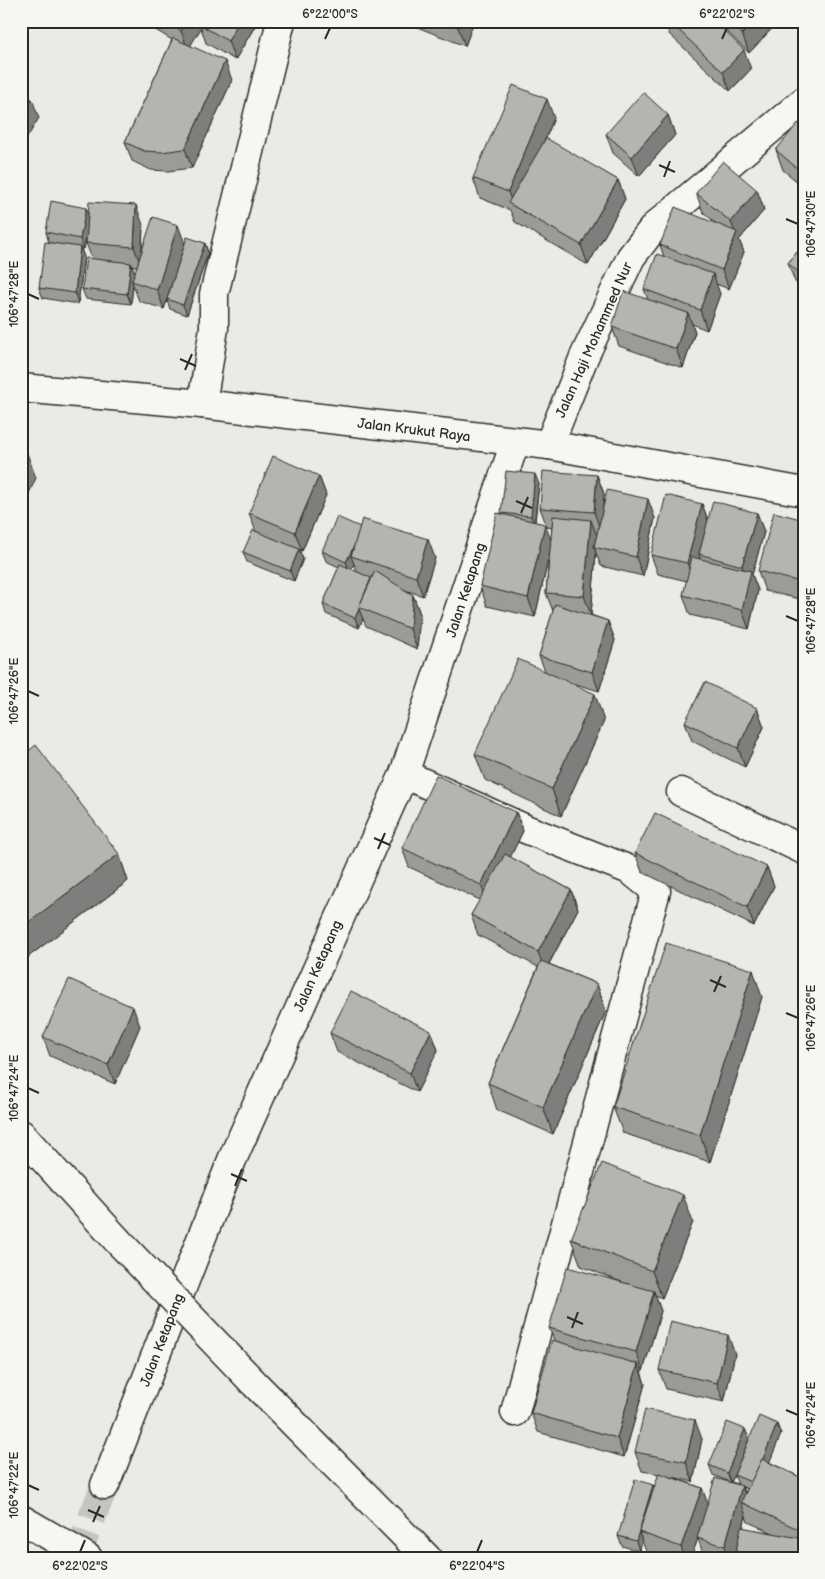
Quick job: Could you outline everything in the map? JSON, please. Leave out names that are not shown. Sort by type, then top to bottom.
[{"type":"main road","points":[[203,390],[214,328],[214,294],[282,21]]},
{"type":"main road","name":"Jalan Haji Mohammed Nur","points":[[549,445],[584,357],[631,257],[655,226],[804,101]]},
{"type":"main road","name":"Jalan Krukut Raya","points":[[21,388],[203,390],[515,442],[549,445],[804,492]]},
{"type":"main road","name":"Jalan Ketapang","points":[[105,1485],[232,1160],[404,774],[515,442]]},
{"type":"main road","points":[[404,774],[528,830],[630,870],[656,892],[515,1412]]},
{"type":"main road","points":[[681,792],[804,850]]},
{"type":"main road","points":[[21,1134],[117,1240],[253,1382],[427,1558]]},
{"type":"main road","points":[[21,1519],[88,1558]]},
{"type":"building","points":[[165,21],[186,21],[181,31]]},
{"type":"building","points":[[201,21],[239,21],[228,41],[199,24]]},
{"type":"building","points":[[444,21],[460,21],[458,27]]},
{"type":"building","points":[[669,21],[714,21],[744,50],[723,72]]},
{"type":"building","points":[[729,21],[754,21],[742,34]]},
{"type":"building","points":[[173,38],[225,61],[185,149],[161,152],[144,151],[125,142]]},
{"type":"building","points":[[513,85],[547,99],[508,192],[473,178]]},
{"type":"building","points":[[643,92],[668,115],[632,157],[606,134]]},
{"type":"building","points":[[21,93],[32,99],[21,116]]},
{"type":"building","points":[[798,123],[804,128],[804,174],[776,150]]},
{"type":"building","points":[[546,138],[618,180],[581,245],[508,203]]},
{"type":"building","points":[[723,161],[757,190],[731,222],[696,193]]},
{"type":"building","points":[[51,201],[86,208],[80,239],[46,232]]},
{"type":"building","points":[[89,202],[136,205],[134,247],[86,243]]},
{"type":"building","points":[[675,207],[737,232],[722,270],[660,245]]},
{"type":"building","points":[[153,217],[178,225],[157,290],[132,281]]},
{"type":"building","points":[[187,237],[205,243],[183,305],[167,299]]},
{"type":"building","points":[[45,242],[80,247],[75,293],[39,288]]},
{"type":"building","points":[[804,244],[804,277],[788,263]]},
{"type":"building","points":[[657,254],[713,274],[700,310],[644,289]]},
{"type":"building","points":[[86,258],[131,263],[127,294],[82,289]]},
{"type":"building","points":[[623,291],[688,313],[676,349],[612,327]]},
{"type":"building","points":[[273,456],[319,476],[295,532],[249,513]]},
{"type":"building","points":[[506,471],[535,474],[531,516],[501,513]]},
{"type":"building","points":[[543,471],[597,475],[594,512],[540,508]]},
{"type":"building","points":[[607,490],[648,499],[636,557],[594,547]]},
{"type":"building","points":[[666,495],[702,504],[687,563],[651,555]]},
{"type":"building","points":[[713,501],[757,513],[742,566],[699,554]]},
{"type":"building","points":[[774,512],[804,520],[804,583],[758,571]]},
{"type":"building","points":[[497,513],[545,524],[528,598],[480,586]]},
{"type":"building","points":[[553,516],[591,520],[584,596],[546,593]]},
{"type":"building","points":[[337,517],[360,527],[355,544],[346,562],[322,551]]},
{"type":"building","points":[[362,519],[428,539],[416,577],[351,556]]},
{"type":"building","points":[[253,530],[299,549],[290,571],[243,552]]},
{"type":"building","points":[[692,557],[751,571],[742,610],[683,595]]},
{"type":"building","points":[[340,564],[371,578],[355,618],[323,604]]},
{"type":"building","points":[[375,571],[413,595],[410,629],[359,607]]},
{"type":"building","points":[[555,604],[608,621],[592,672],[539,656]]},
{"type":"building","points":[[518,659],[595,694],[552,789],[475,754]]},
{"type":"building","points":[[705,682],[757,708],[738,748],[685,722]]},
{"type":"building","points":[[36,745],[119,854],[21,928],[21,757]]},
{"type":"building","points":[[436,775],[516,812],[481,885],[402,848]]},
{"type":"building","points":[[655,813],[767,867],[747,907],[635,853]]},
{"type":"building","points":[[505,854],[571,890],[538,952],[471,915]]},
{"type":"building","points":[[666,943],[753,970],[700,1135],[613,1107]]},
{"type":"building","points":[[541,961],[597,984],[543,1107],[488,1083]]},
{"type":"building","points":[[69,979],[133,1007],[108,1065],[43,1037]]},
{"type":"building","points":[[351,991],[431,1031],[410,1073],[330,1033]]},
{"type":"building","points":[[602,1163],[683,1195],[652,1271],[571,1239]]},
{"type":"building","points":[[567,1267],[654,1291],[636,1352],[549,1328]]},
{"type":"building","points":[[670,1321],[728,1335],[717,1383],[659,1370]]},
{"type":"building","points":[[552,1340],[638,1364],[617,1438],[531,1413]]},
{"type":"building","points":[[645,1409],[695,1420],[686,1462],[635,1452]]},
{"type":"building","points":[[759,1416],[777,1424],[763,1459],[751,1482],[734,1475]]},
{"type":"building","points":[[727,1422],[745,1429],[727,1473],[709,1465]]},
{"type":"building","points":[[762,1459],[804,1479],[804,1532],[741,1502]]},
{"type":"building","points":[[659,1473],[702,1488],[681,1547],[639,1532]]},
{"type":"building","points":[[715,1478],[742,1486],[725,1546],[697,1538]]},
{"type":"building","points":[[635,1479],[653,1485],[636,1541],[618,1536]]},
{"type":"building","points":[[741,1527],[804,1539],[804,1558],[743,1558],[735,1556]]},
{"type":"tunnel","points":[[76,1558],[105,1485]]}]
